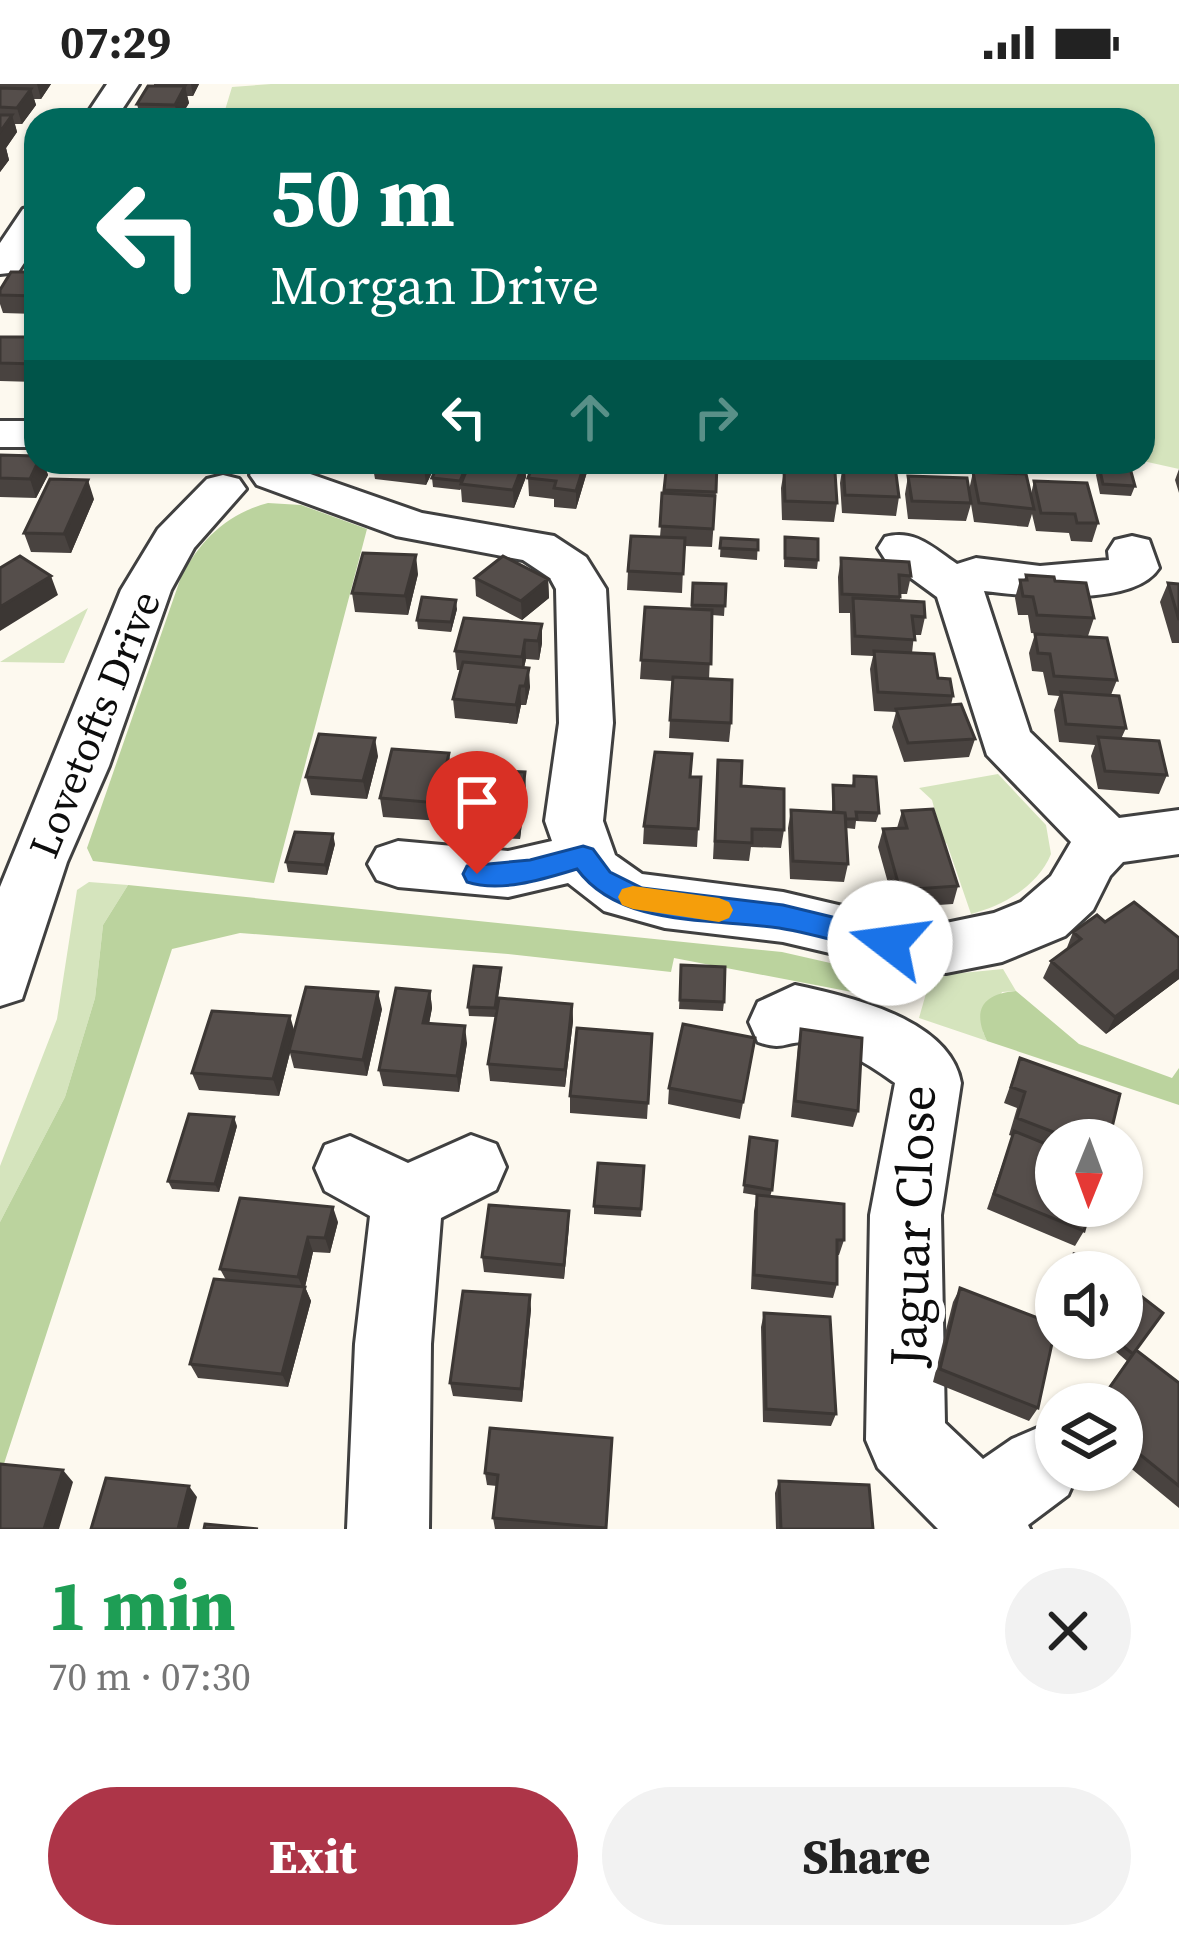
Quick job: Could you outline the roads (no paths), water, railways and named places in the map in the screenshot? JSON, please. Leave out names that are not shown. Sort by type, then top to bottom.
[{"type":"street","name":"Lovetofts Drive","points":[[0,980],[38,862],[81,766],[146,590],[175,540],[243,474]]},
{"type":"street","points":[[251,474],[412,526],[537,547],[569,568],[581,589],[586,723],[574,821],[583,857],[600,880],[637,899],[783,917],[915,948],[946,948],[1002,937],[1043,919],[1072,892],[1088,861],[1107,842],[1179,832]]},
{"type":"street","points":[[902,548],[964,578],[1040,582],[1126,574],[1135,568],[1132,551]]},
{"type":"street","points":[[964,578],[1006,741],[1107,842]]},
{"type":"street","points":[[398,864],[508,874],[583,857]]},
{"type":"street","name":"Jaguar Close","points":[[781,1022],[795,1012],[829,1020],[924,1065],[928,1076],[907,1168],[906,1440],[1002,1503]]},
{"type":"street","points":[[388,1529],[393,1344],[409,1178]]}]
